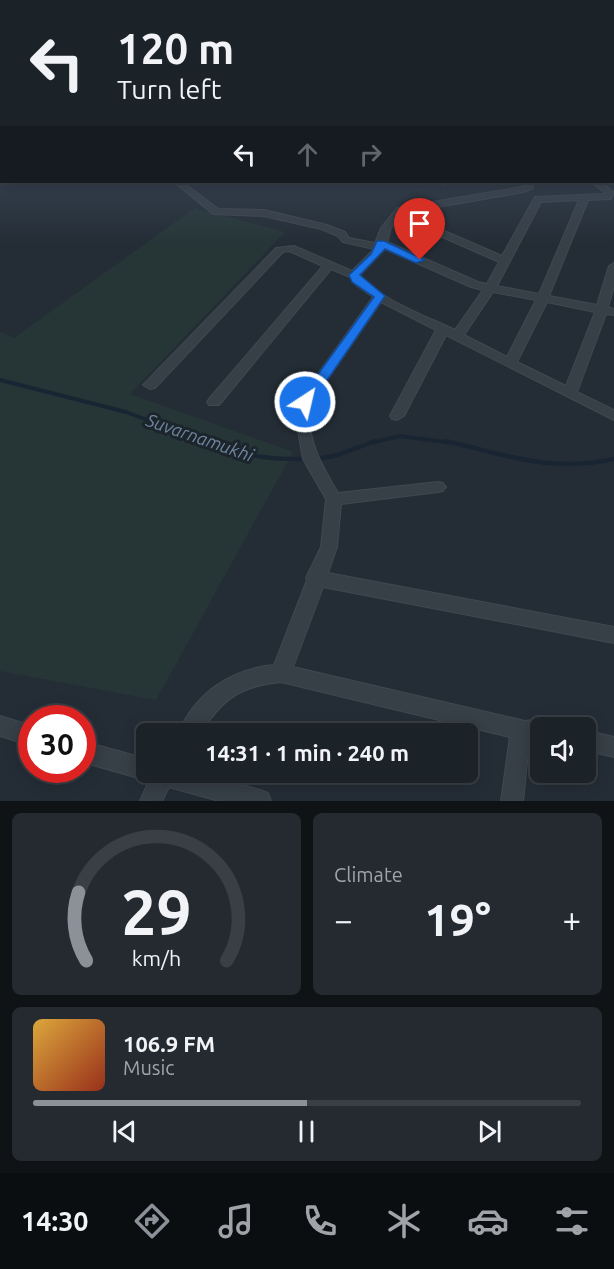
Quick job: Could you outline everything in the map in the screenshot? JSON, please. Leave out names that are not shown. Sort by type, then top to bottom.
[{"type":"street","points":[[179,183],[216,212],[264,213],[324,227],[342,234],[346,240],[381,245],[475,285],[608,311]]},
{"type":"street","points":[[354,275],[381,245],[386,228],[400,210],[524,189],[530,186],[530,183]]},
{"type":"street","points":[[597,183],[611,196]]},
{"type":"street","points":[[457,336],[490,288],[538,199],[611,196]]},
{"type":"street","points":[[510,364],[543,298],[585,197]]},
{"type":"street","points":[[396,213],[505,261]]},
{"type":"street","points":[[150,385],[280,250],[290,248],[354,275],[356,280],[380,296],[614,416]]},
{"type":"street","points":[[214,402],[330,264]]},
{"type":"street","points":[[570,394],[608,311],[614,267]]},
{"type":"street","points":[[281,673],[329,547],[334,500],[310,459],[302,413],[305,402],[380,296]]},
{"type":"street","points":[[397,416],[443,329]]},
{"type":"street","points":[[334,500],[438,487]]},
{"type":"street","points":[[315,579],[614,635]]},
{"type":"street","points":[[195,723],[206,705],[228,687],[257,675],[281,673],[530,730]]},
{"type":"street","points":[[0,726],[18,732]]},
{"type":"street","points":[[512,801],[519,740],[530,732]]},
{"type":"street","points":[[596,743],[614,747]]},
{"type":"street","points":[[96,755],[136,767]]},
{"type":"street","points":[[151,801],[155,783]]},
{"type":"street","points":[[194,783],[260,801]]},
{"type":"shaded area","points":[[195,208],[285,232],[130,394],[293,452],[156,700],[0,671],[0,332],[14,338]]},
{"type":"waterway","name":"Suvarnamukhi","points":[[0,380],[126,412],[209,443]]},
{"type":"waterway","name":"Suvarnamukhi","points":[[371,443],[400,436],[452,443]]},
{"type":"waterway","name":"Suvarnamukhi","points":[[205,441],[254,456],[306,459]]},
{"type":"waterway","name":"Suvarnamukhi","points":[[316,459],[338,455],[375,441]]},
{"type":"waterway","name":"Suvarnamukhi","points":[[446,441],[509,457],[549,463],[591,463],[614,459]]},
{"type":"route","points":[[305,402],[380,296],[375,295],[356,280],[354,275],[375,256],[381,247],[380,243],[420,260]]}]
